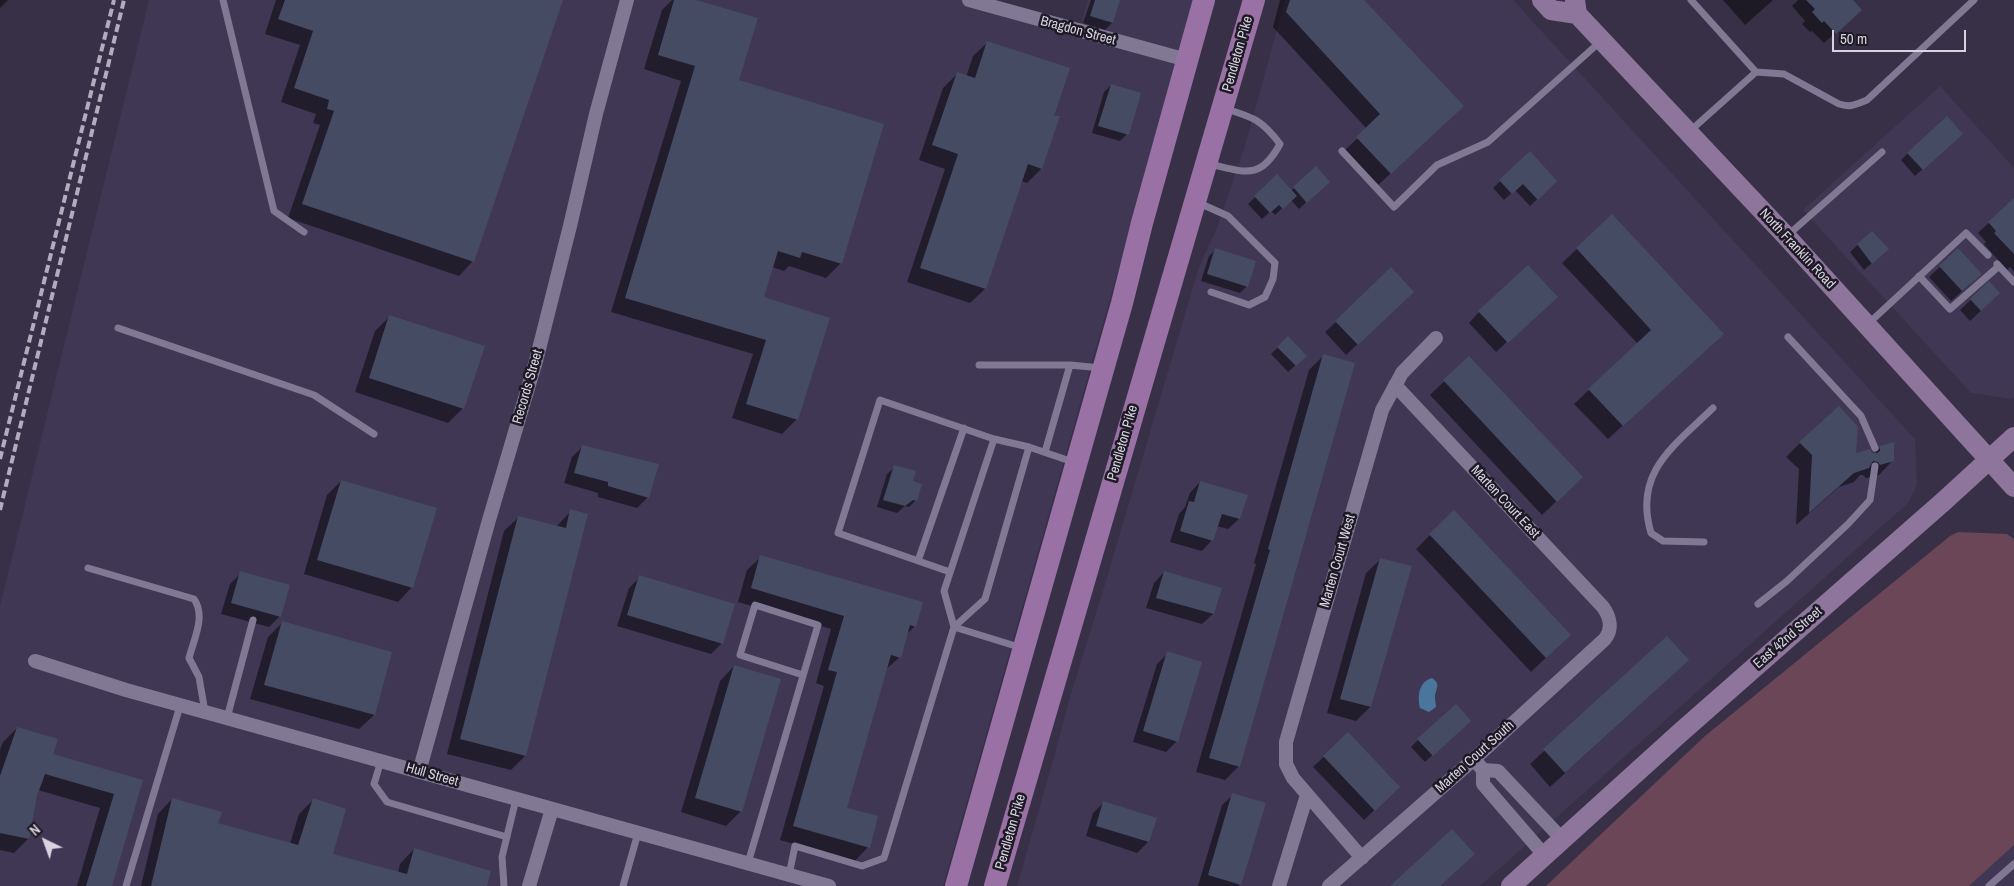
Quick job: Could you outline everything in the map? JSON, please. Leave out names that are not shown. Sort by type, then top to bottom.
[{"type":"main road","points":[[956,886],[1104,368],[1204,0]]},
{"type":"main road","name":"Pendleton Pike","points":[[995,886],[1123,441],[1161,322],[1254,0]]},
{"type":"main road","name":"North Franklin Road","points":[[1542,0],[1551,10],[1576,7],[1602,41],[1786,236],[2014,487]]},
{"type":"main road","name":"East 42nd Street","points":[[1511,886],[1693,721],[2014,437]]},
{"type":"street","name":"Records Street","points":[[420,772],[489,520],[536,361],[596,114],[627,0]]},
{"type":"street","name":"Bragdon Street","points":[[969,0],[1187,60]]},
{"type":"street","name":"Marten Court West","points":[[1362,858],[1293,778],[1286,764],[1286,742],[1382,410],[1395,385],[1408,366],[1436,338]]},
{"type":"street","name":"Marten Court East","points":[[1395,385],[1603,607],[1608,614],[1610,622]]},
{"type":"street","name":"Marten Court South","points":[[1329,886],[1474,759],[1605,639],[1609,634],[1610,622]]},
{"type":"street","name":"Hull Street","points":[[35,661],[180,706],[824,885]]},
{"type":"street","points":[[1474,759],[1483,770],[1482,784],[1545,856]]},
{"type":"street","points":[[1483,770],[1498,771],[1562,840]]},
{"type":"street","points":[[1279,886],[1307,795]]},
{"type":"street","points":[[529,886],[552,809]]},
{"type":"lane","points":[[223,0],[274,211],[304,232]]},
{"type":"lane","points":[[1690,0],[1756,72]]},
{"type":"lane","points":[[1688,133],[1756,72],[1778,72],[1839,104],[1847,106],[1860,104],[1974,0]]},
{"type":"lane","points":[[1342,151],[1394,207],[1437,165],[1488,142],[1602,41]]},
{"type":"lane","points":[[1206,164],[1241,171],[1259,170],[1272,159],[1280,144],[1270,131],[1255,118],[1223,108]]},
{"type":"lane","points":[[1786,236],[1882,152]]},
{"type":"lane","points":[[1196,201],[1228,216],[1275,263],[1273,279],[1265,297],[1249,305],[1211,292]]},
{"type":"lane","points":[[1866,324],[1966,233],[1988,255]]},
{"type":"lane","points":[[1919,276],[1950,309],[1998,265],[2014,282]]},
{"type":"lane","points":[[118,328],[314,395],[374,434]]},
{"type":"lane","points":[[1788,337],[1861,416],[1875,448]]},
{"type":"lane","points":[[979,365],[1070,365],[1104,368]]},
{"type":"lane","points":[[1045,452],[1070,365]]},
{"type":"lane","points":[[950,572],[838,533],[880,400],[994,439],[1029,447],[1076,463]]},
{"type":"lane","points":[[1704,542],[1663,541],[1651,534],[1646,517],[1649,481],[1658,463],[1714,408]]},
{"type":"lane","points":[[918,561],[964,428]]},
{"type":"lane","points":[[954,627],[944,591],[994,439]]},
{"type":"lane","points":[[789,875],[795,846],[862,866],[884,858],[954,627],[985,600],[1029,447]]},
{"type":"lane","points":[[1758,604],[1787,581],[1848,524],[1870,500],[1875,466]]},
{"type":"lane","points":[[88,568],[194,599],[199,607],[200,615],[189,658],[199,677],[205,712]]},
{"type":"lane","points":[[748,863],[818,625],[756,605],[740,655],[803,675]]},
{"type":"lane","points":[[227,718],[253,620]]},
{"type":"lane","points":[[954,627],[1024,649]]},
{"type":"lane","points":[[126,886],[180,706]]},
{"type":"lane","points":[[381,761],[374,784],[388,802],[507,837]]},
{"type":"lane","points":[[504,886],[502,857],[516,799]]},
{"type":"lane","points":[[623,886],[638,833]]},
{"type":"lane","points":[[1989,886],[2014,864]]},
{"type":"shaded area","points":[[149,0],[990,0],[1081,24],[1088,0],[1195,0],[943,886],[0,886],[0,606]]},
{"type":"shaded area","points":[[1285,0],[1513,0],[1915,439],[1917,485],[1908,503],[1480,886],[1017,886],[1070,697],[1199,267],[1217,228],[1245,146]]},
{"type":"shaded area","points":[[1940,86],[2014,168],[2014,397],[2012,399],[1971,393],[1803,210]]},
{"type":"shaded area","points":[[1958,532],[2007,534],[2014,539],[2014,845],[1969,886],[1546,886],[1705,736],[1950,536]]},
{"type":"shaded area","points":[[2014,845],[2014,886],[1969,886]]},
{"type":"water","points":[[1432,678],[1437,683],[1436,707],[1429,712],[1420,708],[1419,694],[1424,682]]},
{"type":"building","points":[[285,0],[563,0],[474,262],[302,204],[334,111],[327,109],[329,100],[294,88],[313,31],[278,19]]},
{"type":"building","points":[[674,0],[696,0],[758,18],[739,80],[884,124],[842,264],[802,252],[800,258],[778,251],[764,297],[830,318],[798,420],[746,404],[766,340],[625,298],[695,66],[658,55]]},
{"type":"building","points":[[1095,0],[1120,0],[1113,23],[1090,16]]},
{"type":"building","points":[[1290,0],[1364,0],[1464,106],[1391,174],[1356,137],[1380,114],[1286,12]]},
{"type":"building","points":[[1806,0],[1853,0],[1862,10],[1836,34],[1812,12],[1815,9]]},
{"type":"building","points":[[987,41],[1070,68],[1054,116],[1060,116],[1042,169],[1028,164],[986,289],[920,268],[958,154],[932,145],[957,72],[975,78]]},
{"type":"building","points":[[1111,84],[1141,93],[1129,135],[1098,126]]},
{"type":"building","points":[[1947,116],[1963,134],[1923,170],[1907,153]]},
{"type":"building","points":[[1530,151],[1557,181],[1538,200],[1523,184],[1512,194],[1499,180]]},
{"type":"building","points":[[1316,166],[1330,182],[1307,203],[1293,187]]},
{"type":"building","points":[[1277,174],[1297,196],[1283,209],[1279,205],[1270,213],[1254,196]]},
{"type":"building","points":[[2014,198],[2014,254],[1994,233],[1996,231],[1988,222]]},
{"type":"building","points":[[1612,214],[1724,334],[1623,426],[1588,389],[1651,330],[1576,248]]},
{"type":"building","points":[[1872,231],[1889,249],[1872,264],[1857,244]]},
{"type":"building","points":[[1215,248],[1256,261],[1248,287],[1207,274]]},
{"type":"building","points":[[1958,248],[1982,274],[1962,291],[1939,266]]},
{"type":"building","points":[[1528,265],[1558,297],[1508,343],[1478,311]]},
{"type":"building","points":[[1391,267],[1414,292],[1358,345],[1335,321]]},
{"type":"building","points":[[1989,281],[2000,293],[1981,311],[1970,299]]},
{"type":"building","points":[[389,315],[485,346],[464,409],[369,378]]},
{"type":"building","points":[[1288,336],[1307,356],[1296,366],[1277,347]]},
{"type":"building","points":[[1323,354],[1355,363],[1240,767],[1209,758],[1270,550],[1268,549]]},
{"type":"building","points":[[1469,356],[1583,477],[1557,502],[1443,380]]},
{"type":"building","points":[[1839,406],[1858,427],[1856,453],[1870,449],[1872,453],[1877,453],[1880,451],[1880,446],[1894,442],[1894,461],[1880,465],[1878,462],[1873,461],[1869,468],[1854,473],[1809,513],[1812,455],[1799,442]]},
{"type":"building","points":[[582,445],[659,464],[649,498],[608,486],[608,482],[574,473]]},
{"type":"building","points":[[894,465],[916,471],[913,481],[922,484],[917,501],[913,500],[905,506],[883,500]]},
{"type":"building","points":[[341,480],[437,508],[413,588],[317,560]]},
{"type":"building","points":[[1200,481],[1248,495],[1240,519],[1222,514],[1213,541],[1180,531],[1189,501],[1194,502]]},
{"type":"building","points":[[570,509],[588,514],[526,756],[460,739],[518,516],[566,528]]},
{"type":"building","points":[[1454,510],[1571,635],[1546,658],[1429,534]]},
{"type":"building","points":[[760,555],[923,602],[916,627],[910,625],[901,658],[891,655],[847,808],[878,816],[870,848],[793,826],[837,672],[828,670],[844,616],[751,588]]},
{"type":"building","points":[[1380,558],[1412,566],[1371,707],[1340,699]]},
{"type":"building","points":[[240,571],[290,585],[281,617],[231,603]]},
{"type":"building","points":[[1164,571],[1222,588],[1214,614],[1156,598]]},
{"type":"building","points":[[639,575],[735,604],[723,644],[627,615]]},
{"type":"building","points":[[282,621],[392,652],[375,715],[264,685]]},
{"type":"building","points":[[1667,636],[1689,660],[1565,773],[1543,749]]},
{"type":"building","points":[[1167,651],[1202,662],[1178,742],[1143,731]]},
{"type":"building","points":[[734,665],[781,679],[742,812],[695,798]]},
{"type":"building","points":[[1456,704],[1471,721],[1433,756],[1417,739]]},
{"type":"building","points":[[17,727],[58,739],[53,754],[143,780],[112,886],[86,886],[114,794],[45,774],[37,796],[29,839],[0,833],[0,776]]},
{"type":"building","points":[[1348,732],[1400,787],[1375,811],[1323,756]]},
{"type":"building","points":[[1232,793],[1266,803],[1241,885],[1208,875]]},
{"type":"building","points":[[172,798],[222,812],[218,823],[298,845],[313,798],[346,809],[333,854],[407,874],[414,848],[491,871],[487,886],[151,886]]},
{"type":"building","points":[[1103,801],[1157,818],[1149,842],[1096,826]]},
{"type":"building","points":[[1452,829],[1475,854],[1440,886],[1390,886]]},
{"type":"railway","points":[[0,459],[114,0]]},
{"type":"railway","points":[[0,510],[124,0]]}]
